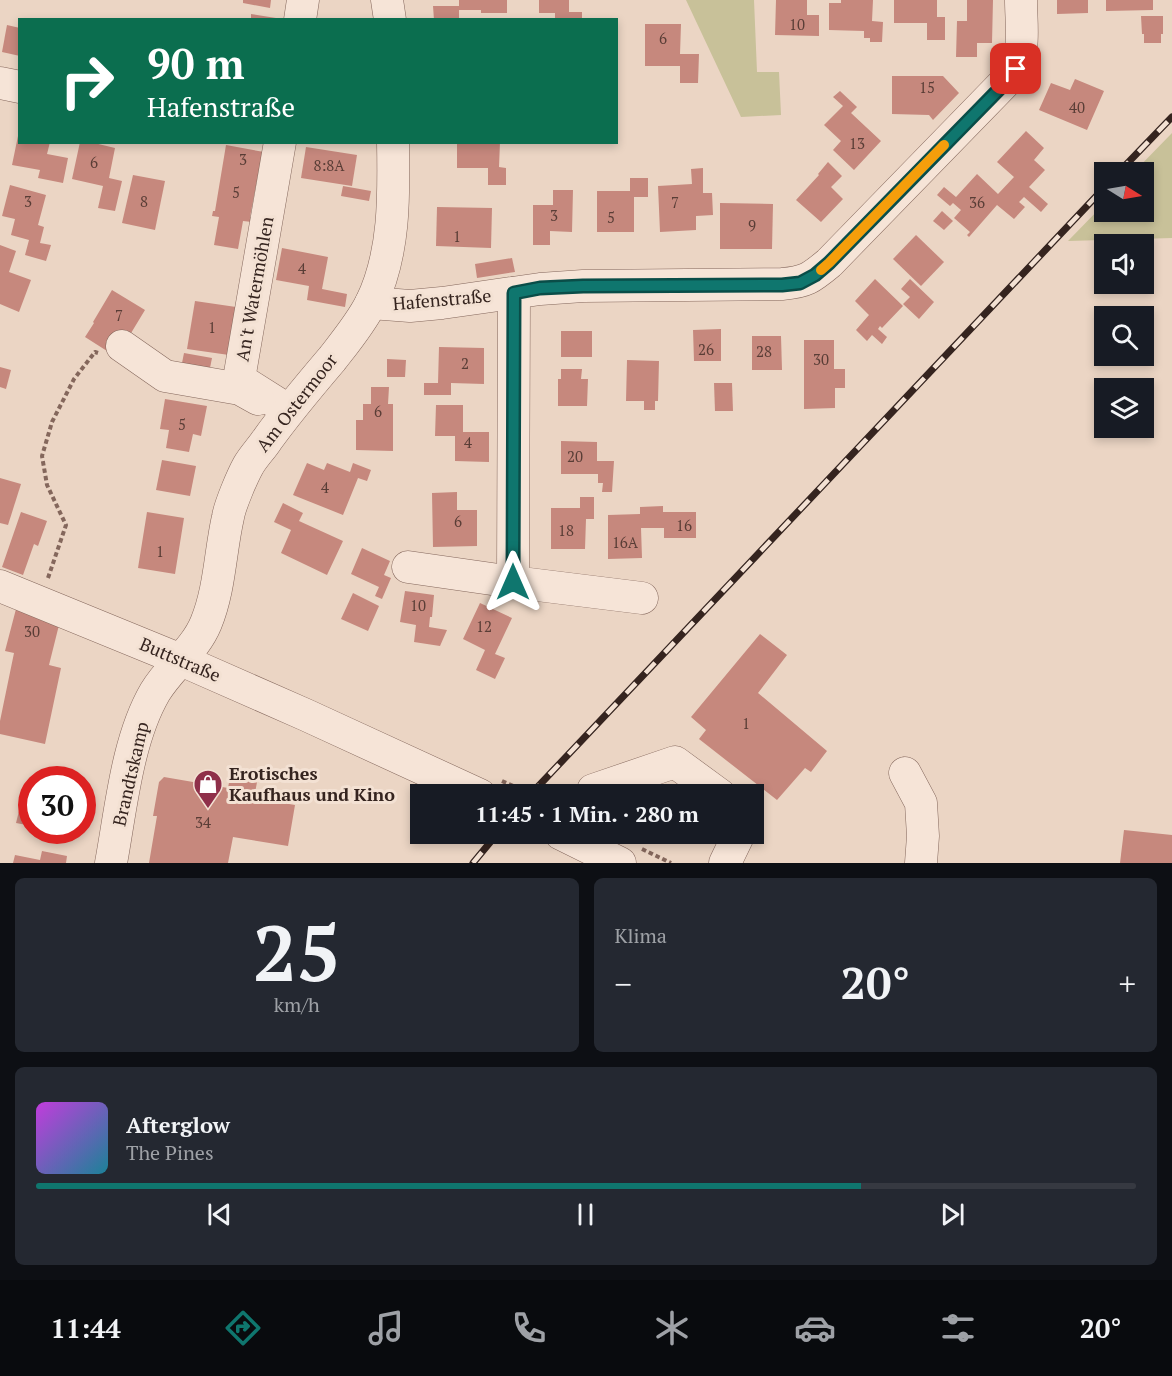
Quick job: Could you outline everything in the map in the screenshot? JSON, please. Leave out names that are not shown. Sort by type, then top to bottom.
[{"type":"street","points":[[300,18],[303,0]]},
{"type":"street","points":[[387,0],[390,18]]},
{"type":"street","name":"Hafenstraße","points":[[370,303],[410,306],[540,288],[583,286],[800,283],[815,275],[829,263],[1010,78],[1016,69],[1022,47],[1021,0]]},
{"type":"street","name":"An't Watermöhlen","points":[[280,144],[239,379],[287,412]]},
{"type":"street","name":"Am Ostermoor","points":[[181,660],[194,645],[206,625],[214,599],[228,513],[248,466],[287,412],[345,342],[370,303],[383,269],[391,226],[393,144]]},
{"type":"street","name":"Hafenstraße","points":[[513,582],[514,293]]},
{"type":"street","points":[[122,346],[165,376],[240,389],[287,412]]},
{"type":"street","points":[[408,567],[642,598]]},
{"type":"street","name":"Buttstraße","points":[[0,586],[181,660],[456,784]]},
{"type":"street","name":"Brandtskamp","points":[[111,863],[131,756],[141,722],[156,691],[181,660]]},
{"type":"street","points":[[611,784],[675,762],[705,784]]},
{"type":"street","points":[[904,773],[921,803],[923,836],[921,863]]},
{"type":"street","points":[[581,844],[620,863]]},
{"type":"street","points":[[725,863],[734,844]]},
{"type":"path","points":[[40,602],[66,525],[47,485],[42,456],[52,422],[74,379],[95,352],[109,356],[122,346]]},
{"type":"shaded area","points":[[686,0],[754,0],[757,72],[779,72],[781,115],[741,117]]},
{"type":"shaded area","points":[[1172,133],[1172,238],[1154,239],[1154,234],[1094,234],[1094,240],[1068,241],[1094,214],[1094,222],[1154,222],[1154,162],[1144,162]]},
{"type":"building","points":[[243,0],[271,0],[270,8],[243,3]]},
{"type":"building","points":[[459,0],[507,0],[507,13],[459,10],[459,18],[434,18],[433,6],[459,6]]},
{"type":"building","points":[[539,0],[569,0],[569,12],[582,12],[582,18],[555,18],[555,13],[539,13]]},
{"type":"building","points":[[776,0],[807,0],[807,15],[819,15],[819,36],[775,35]]},
{"type":"building","points":[[841,0],[873,0],[872,21],[883,22],[882,42],[870,42],[870,38],[864,38],[864,31],[829,30],[829,3],[841,3]]},
{"type":"building","points":[[894,0],[937,0],[937,17],[945,17],[945,40],[927,40],[927,23],[894,23]]},
{"type":"building","points":[[967,0],[993,0],[992,43],[977,43],[977,57],[956,57],[957,21],[967,21]]},
{"type":"building","points":[[1057,0],[1088,0],[1088,13],[1057,14]]},
{"type":"building","points":[[1106,0],[1153,0],[1153,10],[1106,11]]},
{"type":"building","points":[[251,14],[276,18],[251,18]]},
{"type":"building","points":[[1141,16],[1163,16],[1161,43],[1144,43]]},
{"type":"building","points":[[645,24],[681,24],[680,54],[699,54],[698,83],[680,83],[680,66],[645,66]]},
{"type":"building","points":[[7,25],[18,28],[18,56],[2,52]]},
{"type":"building","points":[[892,76],[943,76],[959,93],[933,120],[929,115],[892,114]]},
{"type":"building","points":[[1075,79],[1104,91],[1087,130],[1039,110],[1051,83],[1070,90]]},
{"type":"building","points":[[840,91],[857,107],[851,113],[881,141],[854,170],[833,150],[841,141],[824,125],[843,106],[833,97]]},
{"type":"building","points":[[1026,131],[1044,148],[1034,160],[1045,170],[1029,187],[1048,204],[1041,212],[1024,197],[1019,202],[1025,207],[1014,219],[997,205],[969,237],[967,235],[970,232],[954,218],[961,210],[953,203],[950,206],[937,195],[944,187],[956,197],[977,174],[998,194],[1014,177],[997,162]]},
{"type":"building","points":[[18,136],[18,144],[50,144],[47,154],[68,158],[63,183],[38,178],[40,170],[12,165]]},
{"type":"building","points":[[80,144],[98,144],[115,148],[109,178],[122,181],[115,211],[98,208],[103,186],[72,179]]},
{"type":"building","points":[[457,144],[500,144],[499,167],[506,168],[506,185],[488,185],[488,168],[457,168]]},
{"type":"building","points":[[226,145],[264,152],[250,217],[253,217],[252,222],[243,221],[238,249],[214,245],[219,217],[212,216],[215,211]]},
{"type":"building","points":[[306,147],[357,155],[352,186],[301,178]]},
{"type":"building","points":[[828,162],[842,176],[831,187],[843,199],[821,222],[796,200]]},
{"type":"building","points":[[703,168],[703,193],[712,193],[713,215],[696,216],[696,230],[660,232],[658,186],[692,184],[691,169]]},
{"type":"building","points":[[133,175],[165,181],[155,230],[122,223]]},
{"type":"building","points":[[630,178],[648,178],[648,197],[634,197],[634,232],[597,232],[597,191],[630,191]]},
{"type":"building","points":[[10,185],[46,195],[38,225],[44,227],[40,243],[51,245],[46,261],[25,255],[29,240],[11,235],[15,219],[2,216]]},
{"type":"building","points":[[343,186],[371,191],[369,201],[341,196]]},
{"type":"building","points":[[553,190],[573,190],[572,232],[550,231],[550,245],[533,245],[533,205],[553,205]]},
{"type":"building","points":[[720,203],[773,204],[772,249],[720,249]]},
{"type":"building","points":[[437,207],[492,208],[491,248],[436,246]]},
{"type":"building","points":[[942,211],[953,221],[944,230],[933,221]]},
{"type":"building","points":[[916,235],[944,262],[921,286],[893,259]]},
{"type":"building","points":[[0,245],[16,251],[9,272],[31,280],[19,312],[0,304]]},
{"type":"building","points":[[282,248],[328,257],[322,289],[347,294],[345,307],[307,300],[309,286],[276,280]]},
{"type":"building","points":[[512,258],[515,272],[477,278],[475,264]]},
{"type":"building","points":[[875,279],[903,306],[882,328],[880,326],[878,329],[887,337],[882,344],[872,335],[867,341],[856,330],[869,315],[855,301]]},
{"type":"building","points":[[910,279],[934,302],[919,319],[903,304],[910,297],[901,289]]},
{"type":"building","points":[[112,290],[145,310],[125,343],[115,336],[107,351],[85,337]]},
{"type":"building","points":[[195,301],[236,307],[229,355],[187,349]]},
{"type":"building","points":[[721,329],[721,361],[694,361],[693,330]]},
{"type":"building","points":[[561,331],[592,331],[592,357],[561,357]]},
{"type":"building","points":[[752,336],[781,336],[782,370],[752,370]]},
{"type":"building","points":[[804,340],[834,340],[834,369],[845,369],[845,388],[835,388],[835,408],[804,409]]},
{"type":"building","points":[[439,347],[484,348],[484,384],[451,383],[451,395],[424,395],[424,383],[438,383]]},
{"type":"building","points":[[184,353],[212,358],[208,378],[180,373]]},
{"type":"building","points":[[387,359],[406,360],[405,377],[387,377]]},
{"type":"building","points":[[627,360],[659,361],[658,401],[655,401],[655,410],[644,410],[644,401],[626,401]]},
{"type":"building","points":[[0,367],[11,370],[6,389],[0,387]]},
{"type":"building","points":[[561,369],[582,369],[581,379],[588,379],[587,406],[558,406],[558,379],[561,379]]},
{"type":"building","points":[[714,383],[732,383],[733,411],[715,411]]},
{"type":"building","points":[[371,387],[389,387],[388,404],[393,404],[393,451],[356,450],[356,420],[363,420],[363,404],[371,404]]},
{"type":"building","points":[[165,399],[207,406],[201,436],[193,434],[189,452],[166,448],[169,430],[160,429]]},
{"type":"building","points":[[436,405],[463,405],[463,432],[489,432],[489,462],[455,461],[455,436],[435,436]]},
{"type":"building","points":[[561,441],[597,442],[597,461],[614,461],[612,492],[602,492],[603,483],[598,483],[598,474],[561,474]]},
{"type":"building","points":[[162,460],[196,466],[190,496],[156,490]]},
{"type":"building","points":[[307,463],[324,470],[327,463],[350,472],[353,463],[371,470],[367,481],[358,478],[343,515],[293,495]]},
{"type":"building","points":[[0,478],[21,484],[8,525],[0,523]]},
{"type":"building","points":[[457,492],[457,510],[477,510],[477,546],[433,547],[432,493]]},
{"type":"building","points":[[580,497],[594,497],[594,519],[586,519],[585,549],[551,549],[551,508],[580,508]]},
{"type":"building","points":[[283,503],[303,513],[299,521],[343,541],[327,575],[281,553],[291,530],[274,522]]},
{"type":"building","points":[[663,506],[663,512],[696,512],[696,538],[664,538],[664,528],[641,528],[642,558],[608,559],[608,515],[640,514],[640,507]]},
{"type":"building","points":[[21,512],[47,521],[38,546],[34,544],[23,575],[2,567]]},
{"type":"building","points":[[147,512],[184,518],[175,574],[138,568]]},
{"type":"building","points":[[362,548],[390,561],[384,575],[391,578],[382,599],[375,596],[379,587],[351,574]]},
{"type":"building","points":[[405,591],[434,595],[429,627],[447,630],[440,646],[414,642],[416,625],[400,622]]},
{"type":"building","points":[[353,593],[379,606],[368,631],[341,619]]},
{"type":"building","points":[[480,603],[512,618],[495,654],[505,658],[495,679],[476,670],[485,650],[463,639]]},
{"type":"building","points":[[16,609],[60,621],[49,665],[61,668],[45,744],[0,734],[0,721],[14,653],[5,651]]},
{"type":"building","points":[[760,634],[787,655],[758,693],[827,751],[811,772],[805,768],[777,800],[764,790],[764,784],[757,784],[699,739],[706,730],[691,717]]},
{"type":"building","points":[[231,772],[258,777],[254,798],[295,805],[288,846],[233,837],[228,863],[149,863],[157,816],[153,816],[159,782],[164,777],[228,788]]},
{"type":"building","points":[[1124,830],[1172,835],[1172,863],[1120,863]]},
{"type":"building","points":[[42,851],[67,856],[66,863],[13,863],[15,855],[40,860]]},
{"type":"railway","points":[[1129,162],[1172,117]]},
{"type":"railway","points":[[540,784],[1094,199]]},
{"type":"railway","points":[[473,863],[489,844]]},
{"type":"slow traffic","points":[[821,270],[944,145]]},
{"type":"place","name":"Erotisches Kaufhaus und Kino","points":[[208,810]]},
{"type":"route","points":[[513,582],[514,293],[540,288],[583,286],[800,283],[815,275],[829,263],[1010,78],[1016,69]]}]
